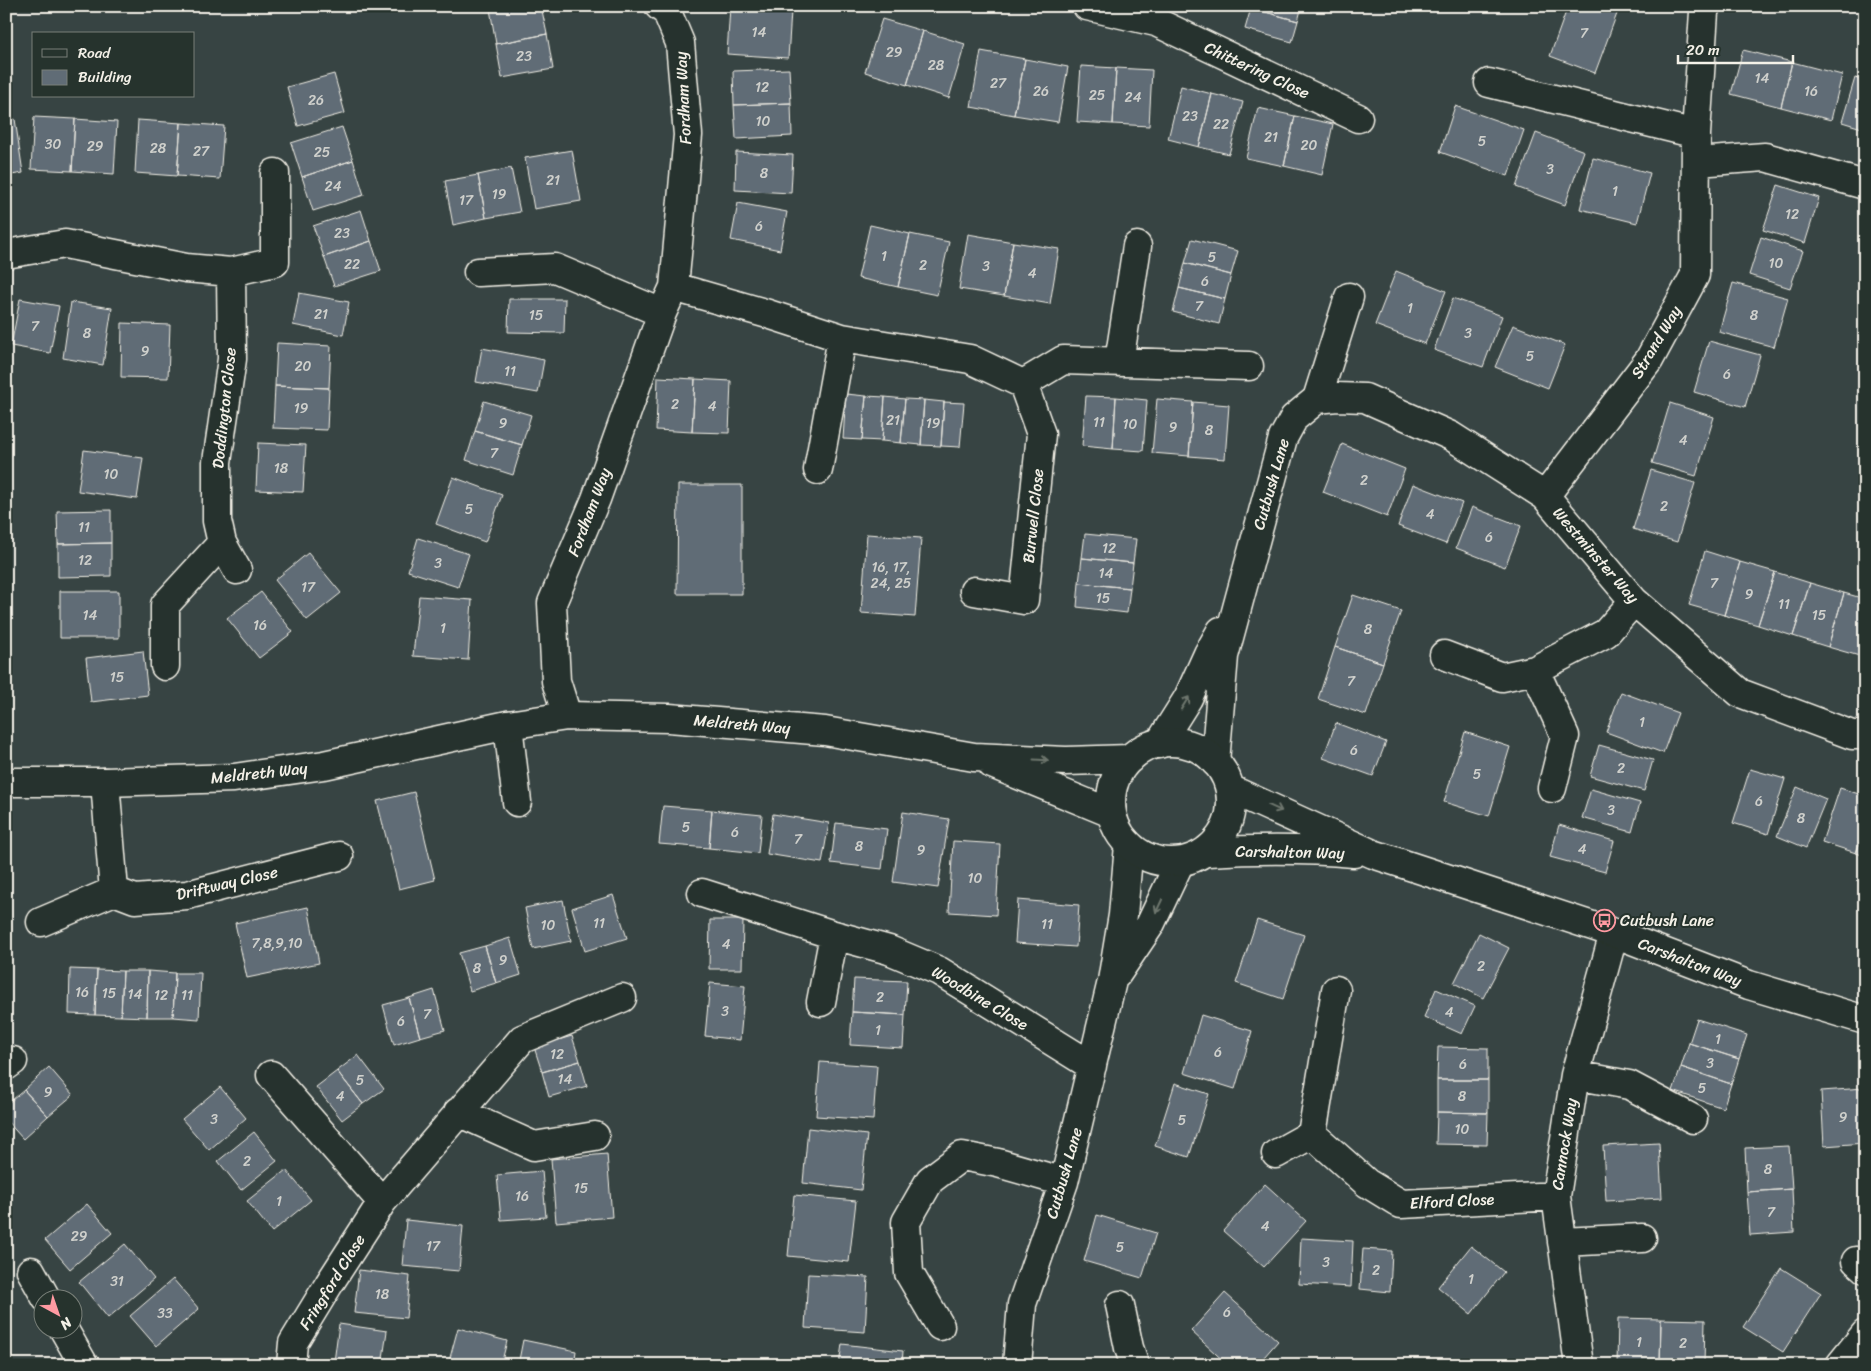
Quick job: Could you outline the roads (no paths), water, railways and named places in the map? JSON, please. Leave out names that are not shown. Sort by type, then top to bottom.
[{"type":"street","name":"Chittering Close","points":[[1088,6],[1158,14],[1358,118]]},
{"type":"street","name":"Strand Way","points":[[1546,496],[1649,360],[1695,275],[1696,134],[1704,12],[1706,6]]},
{"type":"street","name":"Fordham Way","points":[[566,716],[556,680],[552,603],[596,499],[662,313],[674,288],[688,135],[680,43],[667,8]]},
{"type":"street","points":[[1489,83],[1696,134]]},
{"type":"street","points":[[1697,162],[1765,157],[1865,184]]},
{"type":"street","points":[[6,254],[65,244],[186,268],[231,272],[275,262],[274,173]]},
{"type":"street","points":[[1119,362],[1137,246]]},
{"type":"street","points":[[478,272],[556,268],[662,313]]},
{"type":"street","name":"Doddington Close","points":[[231,272],[232,359],[217,462],[217,521],[222,543],[238,570]]},
{"type":"street","points":[[674,288],[768,314],[842,338],[970,359],[1022,384],[1064,360],[1249,366]]},
{"type":"street","points":[[1317,399],[1349,297]]},
{"type":"street","points":[[818,470],[842,338]]},
{"type":"street","name":"Burwell Close","points":[[974,591],[1024,600],[1041,434],[1022,384]]},
{"type":"street","name":"Westminster Way","points":[[1317,399],[1337,397],[1366,398],[1451,436],[1546,496],[1634,601],[1740,693],[1852,735],[1865,735]]},
{"type":"street","name":"Cutbush Lane","points":[[1215,762],[1224,656],[1283,438],[1294,418],[1317,399]]},
{"type":"street","points":[[165,666],[165,605],[222,543]]},
{"type":"street","name":"Cutbush Lane","points":[[1159,744],[1188,698],[1208,654],[1240,596]]},
{"type":"street","points":[[1444,655],[1502,677],[1535,670],[1606,634],[1634,601]]},
{"type":"street","points":[[1535,670],[1565,736],[1552,788]]},
{"type":"street","name":"Meldreth Way","points":[[6,782],[105,782],[234,778],[324,765],[508,725],[566,716],[669,718],[825,731],[974,757],[1066,761],[1130,759]]},
{"type":"street","points":[[508,725],[517,802]]},
{"type":"street","points":[[1166,742],[1187,744],[1206,753],[1222,769],[1230,788],[1230,816],[1222,836],[1207,852],[1188,861],[1168,863],[1147,858],[1129,845],[1119,833],[1111,814],[1112,791],[1119,771],[1130,759],[1145,748],[1166,742]]},
{"type":"street","name":"Meldreth Way","points":[[974,757],[1111,814]]},
{"type":"street","points":[[41,922],[114,891],[105,782]]},
{"type":"street","name":"Carshalton Way","points":[[1230,788],[1373,854],[1614,933],[1749,985],[1865,1020]]},
{"type":"street","name":"Cutbush Lane","points":[[1017,1365],[1022,1304],[1064,1182],[1112,981],[1123,915],[1129,845]]},
{"type":"street","name":"Carshalton Way","points":[[1207,852],[1254,849],[1278,851],[1317,850],[1373,854]]},
{"type":"street","name":"Driftway Close","points":[[114,891],[135,899],[187,895],[339,856]]},
{"type":"street","name":"Cutbush Lane","points":[[1112,981],[1150,925],[1180,862]]},
{"type":"street","name":"Woodbine Close","points":[[702,893],[834,935],[889,950],[939,971],[1092,1066]]},
{"type":"street","name":"Cannock Way","points":[[1579,1365],[1556,1196],[1574,1075],[1614,933]]},
{"type":"street","points":[[821,1002],[834,935]]},
{"type":"street","points":[[1276,1154],[1312,1134],[1336,990]]},
{"type":"street","name":"Fringford Close","points":[[292,1365],[293,1343],[382,1202],[522,1039],[622,998]]},
{"type":"street","points":[[271,1075],[382,1202]]},
{"type":"street","name":"Cannock Way","points":[[1574,1075],[1629,1084],[1693,1119]]},
{"type":"street","points":[[458,1112],[534,1146],[595,1136]]},
{"type":"street","name":"Elford Close","points":[[1312,1134],[1367,1183],[1401,1204],[1556,1196]]},
{"type":"street","points":[[940,1326],[909,1273],[906,1222],[930,1180],[962,1156],[998,1163],[1064,1182]]},
{"type":"street","points":[[1562,1242],[1642,1238]]},
{"type":"street","points":[[31,1271],[40,1288]]},
{"type":"street","points":[[1120,1306],[1134,1365]]},
{"type":"street","points":[[1840,1365],[1865,1334]]},
{"type":"street","points":[[69,1338],[84,1365]]},
{"type":"place","name":"Cutbush Lane","points":[[1604,920]]}]
